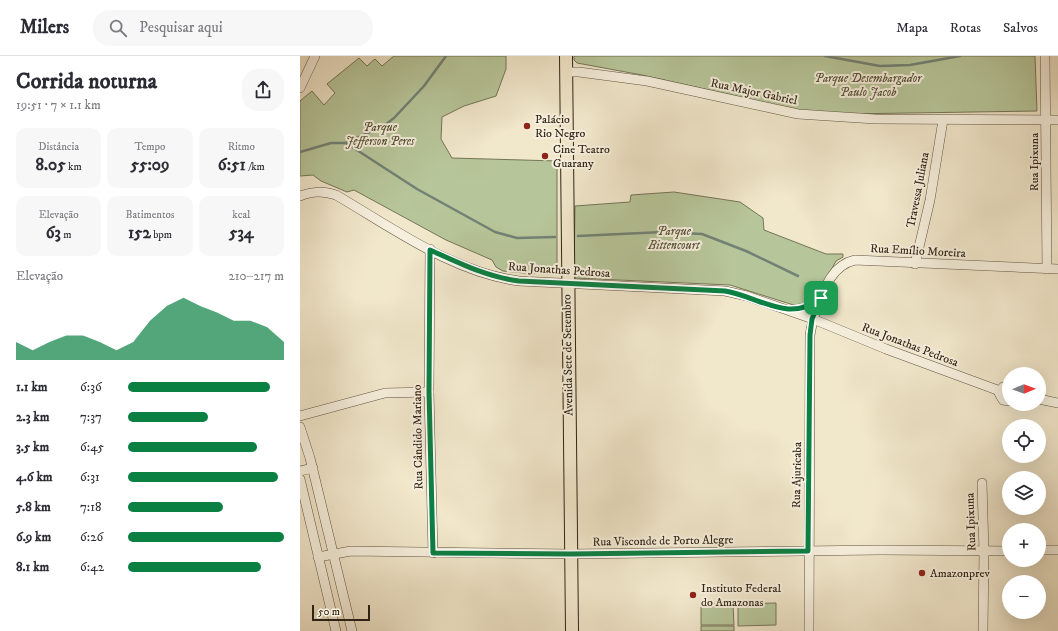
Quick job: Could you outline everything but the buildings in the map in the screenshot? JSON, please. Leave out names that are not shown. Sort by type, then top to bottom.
[{"type":"main road","name":"Avenida Sete de Setembro","points":[[566,56],[572,631]]},
{"type":"street","points":[[301,84],[315,56]]},
{"type":"street","name":"Rua Ipixuna","points":[[1045,56],[1047,269]]},
{"type":"street","name":"Rua Major Gabriel","points":[[566,72],[647,81],[798,114],[876,119],[1058,120]]},
{"type":"street","name":"Travessa Juliana","points":[[915,264],[930,200],[943,120]]},
{"type":"street","name":"Rua Jonathas Pedrosa","points":[[300,196],[315,192],[325,192],[336,195],[430,250],[493,276],[519,281],[725,291],[747,296],[812,319],[886,349],[1000,391]]},
{"type":"street","name":"Rua Cândido Mariano","points":[[430,250],[429,392],[433,553]]},
{"type":"street","name":"Rua Emílio Moreira","points":[[812,319],[832,275],[846,262],[863,260],[915,264],[1058,269]]},
{"type":"street","name":"Rua Jonathas Pedrosa","points":[[786,310],[805,308],[821,298]]},
{"type":"street","name":"Rua Ajuricaba","points":[[809,631],[808,551],[810,335],[812,319]]},
{"type":"street","points":[[1002,388],[1000,391],[1002,399]]},
{"type":"street","points":[[300,416],[355,399],[385,393],[429,392]]},
{"type":"street","points":[[1046,401],[1058,403]]},
{"type":"street","points":[[300,427],[313,468],[352,631]]},
{"type":"street","points":[[300,471],[313,468]]},
{"type":"street","points":[[300,478],[336,631]]},
{"type":"street","name":"Rua Ipixuna","points":[[982,483],[984,631]]},
{"type":"street","name":"Rua Visconde de Porto Alegre","points":[[318,557],[333,553],[351,552],[571,554],[1002,550]]},
{"type":"street","points":[[1046,550],[1058,550]]},
{"type":"green space","name":"Parque Jefferson Peres","points":[[394,56],[506,56],[506,69],[496,96],[464,106],[442,117],[441,139],[452,158],[557,161],[557,274],[503,271],[496,267],[492,260],[446,240],[354,190],[347,192],[321,181],[313,175],[300,176],[300,101],[312,91],[324,105],[335,93],[327,84],[359,58],[367,66],[375,59],[382,66]]},
{"type":"green space","name":"Parque Desembargador Paulo Jacob","points":[[574,56],[1035,56],[1037,111],[846,114],[798,110],[642,75],[577,63],[574,60]]},
{"type":"green space","name":"Parque Bittencourt","points":[[674,192],[740,202],[763,218],[764,230],[826,254],[843,254],[843,257],[836,261],[816,298],[800,307],[730,285],[574,278],[575,206],[630,202],[631,195]]},
{"type":"green space","points":[[733,603],[734,625],[701,625],[701,604]]},
{"type":"green space","points":[[776,603],[776,625],[738,626],[738,604]]},
{"type":"green space","points":[[701,626],[734,626],[734,631],[701,631]]},
{"type":"waterway","points":[[300,152],[331,143],[346,143],[385,125],[394,118],[424,86],[446,56]]},
{"type":"waterway","points":[[825,56],[880,66],[910,65],[960,56]]},
{"type":"waterway","points":[[346,143],[417,189],[495,232],[517,238],[555,237]]},
{"type":"waterway","points":[[578,236],[663,232],[702,234],[746,251],[798,276]]},
{"type":"place","name":"Palácio Rio Negro","points":[[527,126]]},
{"type":"place","name":"Cine Teatro Guarany","points":[[545,156]]},
{"type":"place","name":"Amazonprev","points":[[922,573]]},
{"type":"place","name":"Instituto Federal do Amazonas","points":[[693,595]]},
{"type":"route","points":[[430,250],[480,272],[519,281],[725,291],[747,296],[786,310],[805,308],[813,305],[821,298],[812,319],[810,335],[808,551],[571,554],[433,553],[429,392],[430,250]]}]
